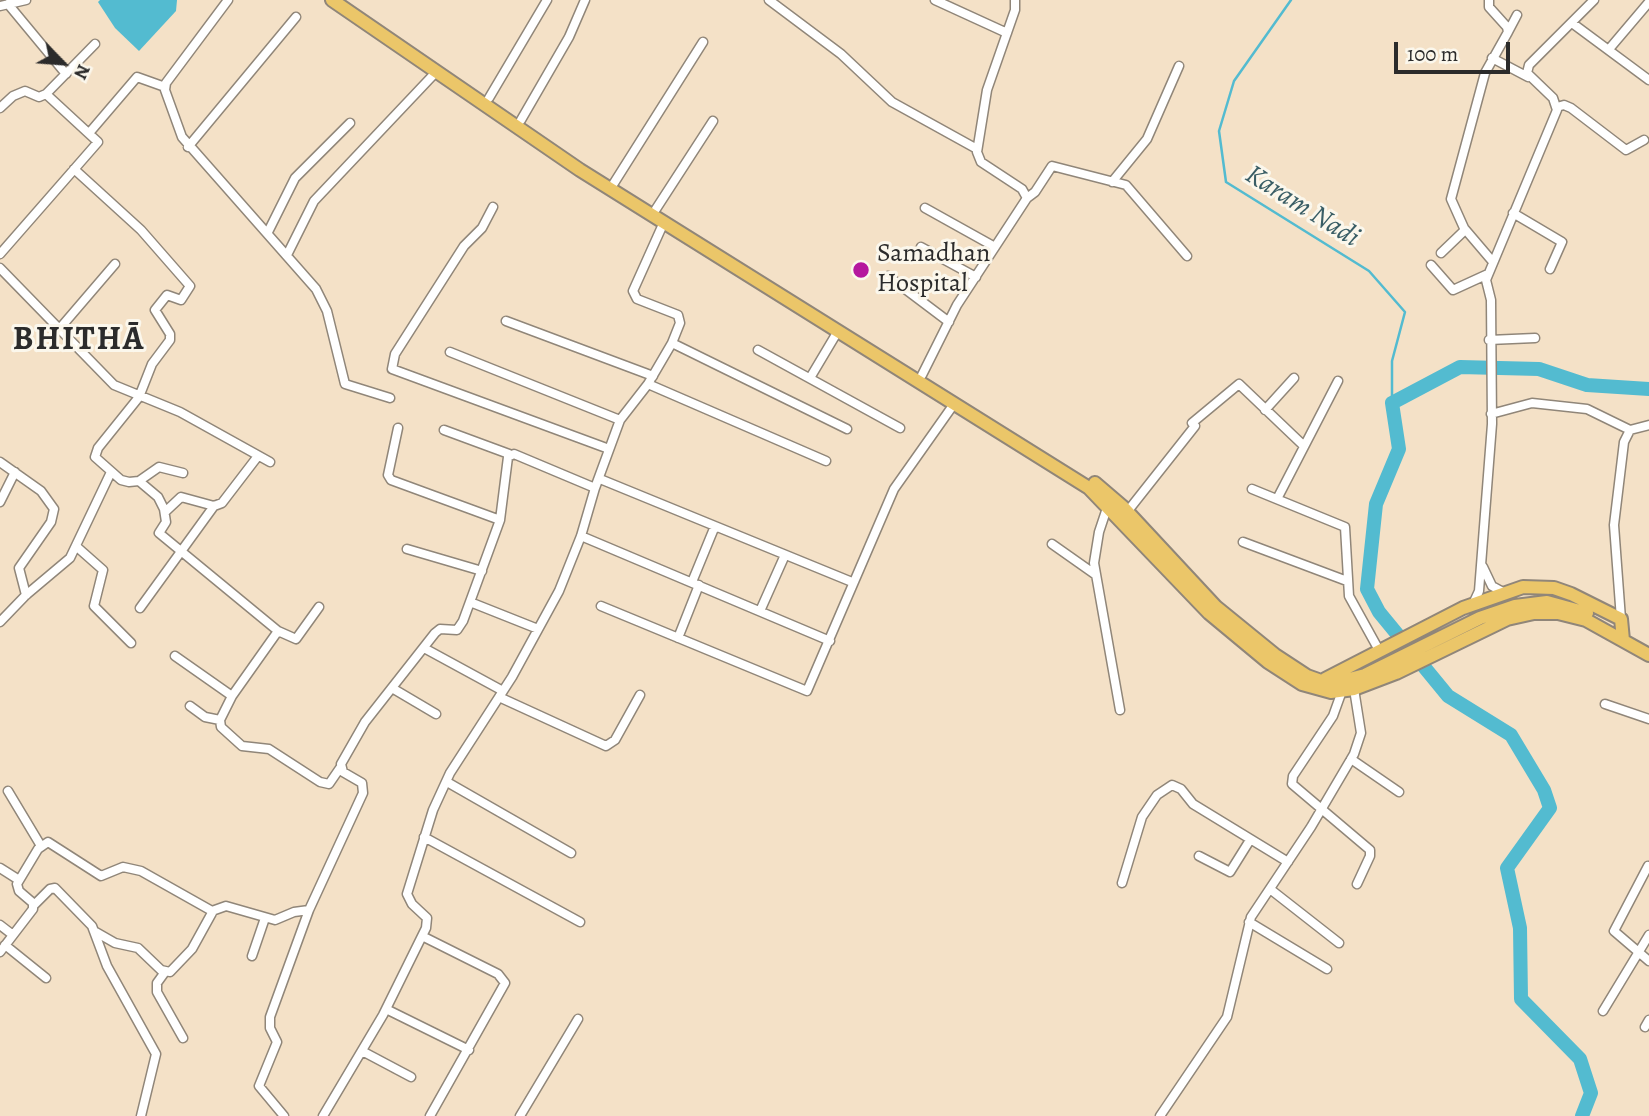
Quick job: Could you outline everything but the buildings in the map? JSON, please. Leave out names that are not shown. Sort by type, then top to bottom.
[{"type":"main road","points":[[332,0],[664,222],[1071,477],[1108,505],[1209,613],[1268,662],[1322,690],[1348,690],[1483,624],[1518,615],[1558,613],[1623,630],[1649,655]]},
{"type":"main road","points":[[346,0],[521,120],[539,138],[1086,477],[1127,512],[1207,598],[1305,680],[1351,680],[1394,667]]},
{"type":"main road","points":[[1321,681],[1468,606],[1523,587],[1554,588],[1649,645]]},
{"type":"street","points":[[26,0],[4,5],[66,74]]},
{"type":"street","points":[[228,0],[170,75],[165,87],[170,107],[188,147],[268,232],[316,289],[327,311],[345,384],[390,398]]},
{"type":"street","points":[[489,98],[547,0]]},
{"type":"street","points":[[521,120],[569,37],[585,0]]},
{"type":"street","points":[[769,0],[841,54],[892,102],[978,149]]},
{"type":"street","points":[[935,0],[1007,33]]},
{"type":"street","points":[[1015,0],[1015,10],[987,90],[978,149],[981,162],[1022,189],[1027,198]]},
{"type":"street","points":[[1489,0],[1489,7],[1507,27],[1508,32]]},
{"type":"street","points":[[1528,77],[1530,65],[1594,0]]},
{"type":"street","points":[[1610,48],[1649,2]]},
{"type":"street","points":[[1493,262],[1465,230],[1452,204],[1452,196],[1492,58],[1517,15]]},
{"type":"street","points":[[188,147],[296,17]]},
{"type":"street","points":[[1572,23],[1610,48],[1649,80]]},
{"type":"street","points":[[614,183],[703,42]]},
{"type":"street","points":[[0,108],[13,96],[25,91],[39,97],[46,94],[95,44]]},
{"type":"street","points":[[1492,58],[1528,77],[1553,98],[1558,107]]},
{"type":"street","points":[[1112,182],[1147,139],[1180,66]]},
{"type":"street","points":[[287,255],[314,201],[437,71]]},
{"type":"street","points":[[90,132],[137,77],[144,77],[165,87]]},
{"type":"street","points":[[0,254],[98,143],[90,132],[46,94]]},
{"type":"street","points":[[1468,606],[1479,591],[1492,414],[1488,274],[1558,107],[1564,105],[1571,108],[1626,150],[1644,140]]},
{"type":"street","points":[[656,209],[713,121]]},
{"type":"street","points":[[268,232],[295,178],[351,123]]},
{"type":"street","points":[[922,375],[976,277],[1027,198],[1035,192],[1052,166],[1128,187],[1187,256]]},
{"type":"street","points":[[74,170],[141,230],[190,286],[181,300],[167,295],[155,310],[170,337],[152,364],[139,397],[96,453],[97,461],[121,480],[139,481],[158,497],[166,522],[159,533],[278,631],[296,639],[319,607]]},
{"type":"street","points":[[493,207],[482,228],[464,246],[395,354],[392,369],[608,449]]},
{"type":"street","points":[[925,208],[995,247]]},
{"type":"street","points":[[1513,213],[1562,242],[1549,269]]},
{"type":"street","points":[[323,1116],[386,1009],[422,936],[427,918],[412,904],[407,894],[424,837],[447,782],[559,591],[582,536],[595,488],[620,420],[650,380],[680,323],[678,315],[637,299],[633,291],[664,222]]},
{"type":"street","points":[[1441,253],[1465,230]]},
{"type":"street","points":[[921,247],[976,277]]},
{"type":"street","points":[[61,327],[115,264]]},
{"type":"street","points":[[1431,265],[1453,290],[1488,274]]},
{"type":"street","points":[[0,268],[61,327],[103,376],[139,397],[180,412],[270,462]]},
{"type":"street","points":[[888,275],[949,322]]},
{"type":"street","points":[[506,321],[650,380],[826,461]]},
{"type":"street","points":[[810,378],[838,331]]},
{"type":"street","points":[[1489,340],[1535,338]]},
{"type":"street","points":[[671,343],[847,429]]},
{"type":"street","points":[[758,350],[900,428]]},
{"type":"street","points":[[450,352],[620,420]]},
{"type":"street","points":[[1265,410],[1294,378]]},
{"type":"street","points":[[1277,499],[1338,381]]},
{"type":"street","points":[[1127,512],[1193,425],[1237,384],[1304,446]]},
{"type":"street","points":[[600,606],[803,691],[810,688],[852,582],[900,477],[954,404]]},
{"type":"street","points":[[1492,414],[1532,404],[1587,409],[1630,430],[1649,425]]},
{"type":"street","points":[[398,428],[388,475],[391,480],[500,520]]},
{"type":"street","points":[[444,430],[595,488]]},
{"type":"street","points":[[1623,630],[1614,525],[1624,442],[1630,430]]},
{"type":"street","points":[[278,631],[232,696],[220,720],[221,727],[236,742],[251,749],[269,749],[320,782],[329,784],[365,722],[424,648],[440,629],[457,630],[470,603],[500,520],[505,466],[509,454]]},
{"type":"street","points":[[140,608],[214,506],[222,503],[258,456]]},
{"type":"street","points":[[0,462],[41,491],[54,509],[51,522],[19,568],[26,595]]},
{"type":"street","points":[[139,481],[159,467],[183,473]]},
{"type":"street","points":[[0,502],[15,472]]},
{"type":"street","points":[[0,622],[26,595],[64,566],[77,547],[111,472]]},
{"type":"street","points":[[600,479],[852,582]]},
{"type":"street","points":[[1252,489],[1345,527],[1349,596],[1382,651]]},
{"type":"street","points":[[165,512],[181,497],[214,506]]},
{"type":"street","points":[[1108,505],[1094,553],[1120,710]]},
{"type":"street","points":[[678,638],[715,526]]},
{"type":"street","points":[[582,536],[830,641]]},
{"type":"street","points":[[1243,541],[1348,580]]},
{"type":"street","points":[[1052,544],[1096,575]]},
{"type":"street","points":[[77,547],[103,570],[94,606],[131,643]]},
{"type":"street","points":[[407,549],[482,571]]},
{"type":"street","points":[[760,611],[785,555]]},
{"type":"street","points":[[1482,564],[1492,586],[1503,592]]},
{"type":"street","points":[[470,603],[538,629]]},
{"type":"street","points":[[424,648],[501,694],[606,746],[615,740],[640,695]]},
{"type":"street","points":[[175,656],[232,696]]},
{"type":"street","points":[[392,688],[436,714]]},
{"type":"street","points":[[1160,1116],[1227,1017],[1249,922],[1321,811],[1351,758],[1361,733],[1348,690]]},
{"type":"street","points":[[1348,690],[1292,780],[1294,787],[1370,850],[1370,856],[1357,884]]},
{"type":"street","points":[[1605,704],[1649,719]]},
{"type":"street","points":[[190,706],[205,717],[220,720]]},
{"type":"street","points":[[1351,758],[1399,792]]},
{"type":"street","points":[[284,1116],[258,1086],[276,1048],[270,1017],[309,910],[363,793],[360,781],[340,768]]},
{"type":"street","points":[[447,782],[571,853]]},
{"type":"street","points":[[1122,883],[1142,817],[1167,787],[1177,786],[1193,804],[1288,862]]},
{"type":"street","points":[[8,791],[41,846]]},
{"type":"street","points":[[424,837],[580,922]]},
{"type":"street","points":[[1199,856],[1230,872],[1250,840]]},
{"type":"street","points":[[34,905],[19,891],[19,880],[41,846],[48,842],[101,876],[123,867],[141,871],[218,909],[275,920],[293,912],[309,910]]},
{"type":"street","points":[[1648,866],[1614,929],[1615,935],[1649,961]]},
{"type":"street","points":[[0,868],[19,880]]},
{"type":"street","points":[[46,978],[3,948],[34,905],[50,889],[55,888],[85,916],[94,930],[122,997],[156,1054],[141,1116]]},
{"type":"street","points":[[1270,889],[1339,943]]},
{"type":"street","points":[[183,1038],[157,992],[157,983],[192,949],[218,909]]},
{"type":"street","points":[[252,956],[265,918]]},
{"type":"street","points":[[1249,922],[1327,969]]},
{"type":"street","points":[[0,925],[13,934]]},
{"type":"street","points":[[94,930],[115,943],[138,948],[166,972]]},
{"type":"street","points":[[1604,1010],[1649,935]]},
{"type":"street","points":[[422,936],[503,978],[503,989],[430,1116]]},
{"type":"street","points":[[386,1009],[469,1050]]},
{"type":"street","points":[[520,1116],[578,1019]]},
{"type":"street","points":[[362,1051],[411,1077]]},
{"type":"water","points":[[177,0],[176,11],[139,51],[115,28],[98,2]]},
{"type":"waterway","name":"Karam Nadi","points":[[1291,0],[1234,81],[1219,131],[1226,182],[1369,271],[1405,312],[1392,361],[1392,403]]},
{"type":"waterway","points":[[1582,1116],[1591,1093],[1580,1059],[1521,999],[1520,928],[1507,868],[1550,808],[1544,790],[1511,735],[1448,696],[1379,612],[1367,589],[1376,504],[1399,449],[1392,403],[1460,367],[1539,369],[1587,385],[1649,389]]},
{"type":"place","name":"Samadhan Hospital","points":[[861,270]]},
{"type":"district","name":"BHITHĀ","points":[[79,341]]}]
